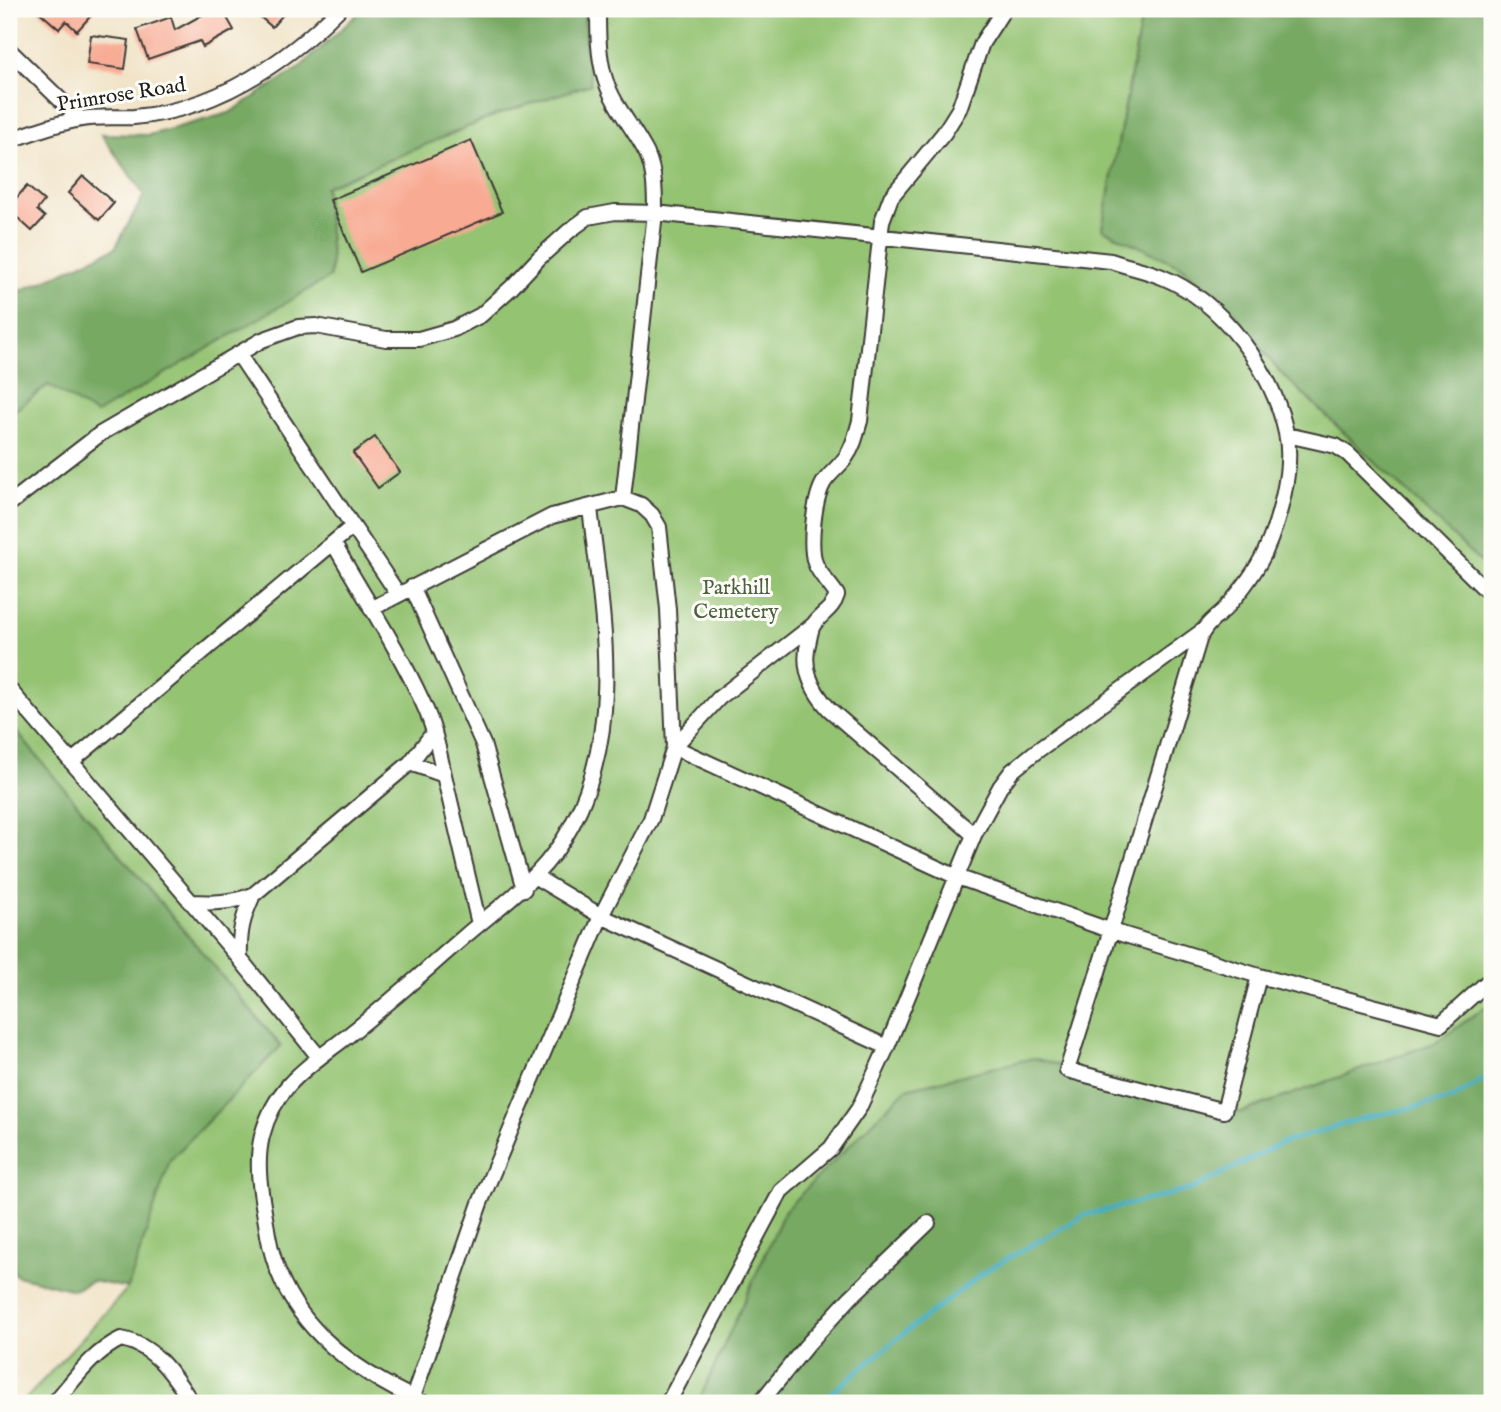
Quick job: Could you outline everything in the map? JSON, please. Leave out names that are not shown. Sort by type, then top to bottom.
[{"type":"street","name":"Primrose Road","points":[[9,141],[80,119],[135,117],[213,98],[251,79],[289,54],[339,9]]},
{"type":"street","points":[[598,9],[598,43],[605,78],[616,106],[648,156],[654,183],[655,213],[623,498]]},
{"type":"street","points":[[674,747],[719,698],[813,625],[835,604],[837,595],[816,566],[812,551],[814,527],[820,491],[826,479],[845,459],[860,421],[882,221],[891,197],[944,133],[959,109],[982,43],[1004,9]]},
{"type":"street","points":[[9,50],[80,119]]},
{"type":"street","points":[[9,504],[100,435],[262,340],[298,327],[316,326],[386,339],[419,339],[454,329],[481,316],[539,258],[588,217],[615,212],[655,213],[1111,261],[1163,277],[1190,293],[1225,321],[1255,358],[1274,398],[1287,435],[1287,467],[1282,500],[1266,549],[1246,585],[1201,632],[1034,753],[1012,771],[1000,787],[974,835],[887,1047],[859,1108],[831,1148],[781,1191],[668,1403]]},
{"type":"street","points":[[239,355],[398,594]]},
{"type":"street","points":[[1287,435],[1336,446],[1348,454],[1492,596]]},
{"type":"street","points":[[372,609],[552,516],[623,498],[641,505],[660,527],[668,609],[674,747],[651,819],[601,916],[480,1203],[416,1402],[369,1375],[339,1352],[308,1323],[287,1294],[270,1246],[261,1194],[259,1155],[262,1137],[277,1099],[291,1080],[354,1032],[479,924],[524,889],[559,848],[573,823],[603,738],[606,700],[602,614],[590,508]]},
{"type":"street","points":[[71,762],[352,527]]},
{"type":"street","points":[[334,544],[424,704],[434,732],[479,924]]},
{"type":"street","points":[[412,587],[483,744],[524,889]]},
{"type":"street","points":[[813,625],[805,652],[809,681],[818,697],[974,835]]},
{"type":"street","points":[[1201,632],[1112,931],[1067,1070],[1224,1111],[1259,976]]},
{"type":"street","points":[[9,689],[240,958],[319,1057]]},
{"type":"street","points":[[190,902],[219,904],[253,895],[410,763],[434,732]]},
{"type":"street","points":[[674,747],[957,877],[1112,931],[1259,976],[1441,1024],[1492,978]]},
{"type":"street","points":[[410,763],[444,775]]},
{"type":"street","points":[[534,877],[601,916],[887,1047]]},
{"type":"street","points":[[240,958],[239,934],[253,895]]},
{"type":"street","points":[[760,1403],[806,1346],[850,1298],[928,1223]]},
{"type":"street","points":[[54,1403],[93,1359],[108,1345],[121,1339],[146,1347],[160,1360],[192,1403]]},
{"type":"green space","points":[[363,9],[584,9],[586,55],[591,84],[496,115],[325,187],[331,256],[330,277],[96,414],[48,385],[9,415],[9,295],[115,248],[144,195],[101,134],[149,135],[229,113],[299,68]]},
{"type":"green space","name":"Parkhill Cemetery","points":[[584,9],[1133,9],[1141,21],[1102,229],[1181,266],[1231,309],[1278,370],[1492,573],[1492,1002],[1437,1042],[1239,1113],[1033,1058],[785,1210],[698,1403],[22,1403],[128,1288],[170,1160],[281,1046],[9,723],[9,415],[48,385],[330,277],[331,256],[325,187],[496,115],[590,84]]},
{"type":"green space","points":[[1133,9],[1492,9],[1492,573],[1278,370],[1231,309],[1181,266],[1102,229],[1141,21]]},
{"type":"green space","points":[[9,723],[281,1046],[170,1160],[128,1288],[92,1281],[74,1290],[17,1276],[9,1267]]},
{"type":"green space","points":[[1492,1002],[1492,1403],[698,1403],[785,1210],[906,1089],[1033,1058],[1240,1113],[1437,1042]]},
{"type":"building","points":[[36,9],[97,9],[77,31],[66,21],[59,29]]},
{"type":"building","points":[[213,9],[222,9],[234,30],[203,47],[200,41],[148,59],[137,29],[171,17],[175,30]]},
{"type":"building","points":[[251,9],[288,9],[272,27]]},
{"type":"building","points":[[91,35],[129,40],[125,69],[87,64]]},
{"type":"building","points":[[471,140],[502,212],[361,272],[330,200]]},
{"type":"building","points":[[83,176],[114,203],[99,220],[68,193]]},
{"type":"building","points":[[27,186],[44,201],[37,210],[45,217],[32,231],[9,210],[9,206]]},
{"type":"building","points":[[375,437],[400,472],[378,488],[353,453]]},
{"type":"waterway","points":[[819,1403],[987,1270],[1085,1215],[1192,1189],[1279,1144],[1363,1118],[1452,1099],[1492,1074]]}]
